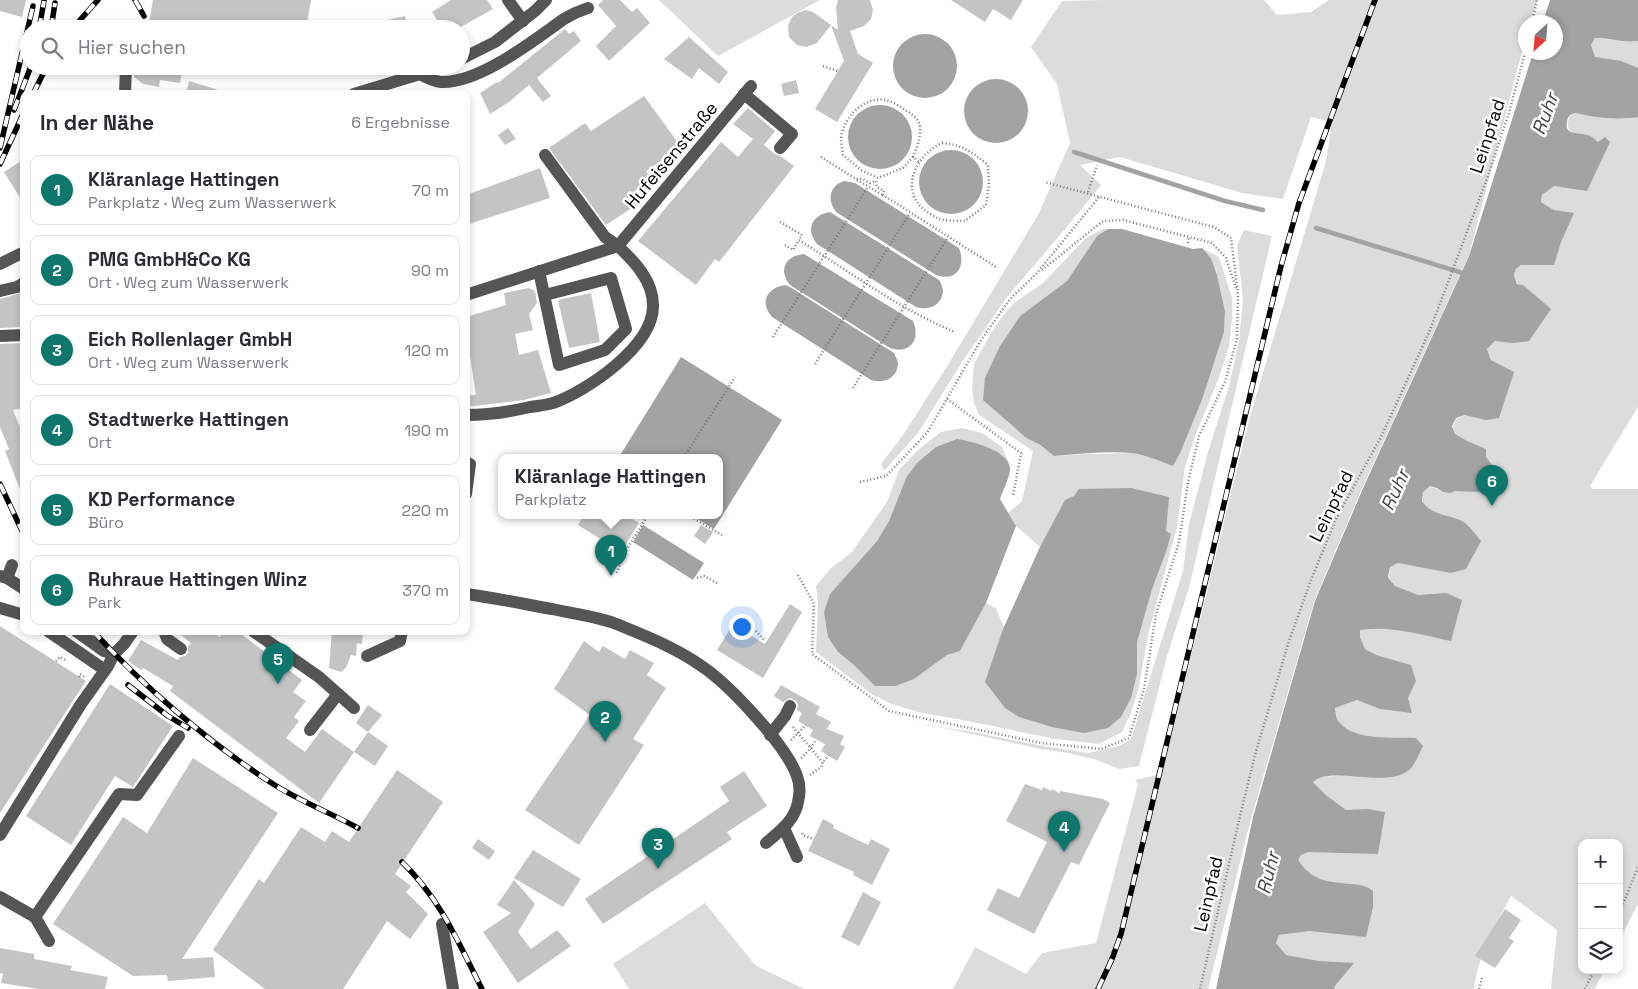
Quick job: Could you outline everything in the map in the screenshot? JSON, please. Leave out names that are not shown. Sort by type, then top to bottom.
[{"type":"street","points":[[508,0],[523,20]]},
{"type":"street","points":[[470,55],[496,42],[546,0]]},
{"type":"street","points":[[422,75],[432,80],[444,82],[476,73],[502,61],[564,19],[588,8]]},
{"type":"street","points":[[125,90],[126,75]]},
{"type":"street","points":[[367,90],[417,75]]},
{"type":"street","name":"Hufeisenstraße","points":[[618,246],[748,90],[792,134],[780,148]]},
{"type":"street","points":[[470,415],[505,413],[552,403],[584,388],[611,369],[642,337],[650,323],[653,306],[644,276],[618,246],[605,237],[545,155]]},
{"type":"street","points":[[470,294],[618,246]]},
{"type":"street","points":[[0,264],[20,254]]},
{"type":"street","points":[[540,271],[559,365],[605,350],[626,329],[611,278],[545,295]]},
{"type":"street","points":[[0,291],[20,285]]},
{"type":"street","points":[[0,336],[20,335]]},
{"type":"street","points":[[12,565],[4,577],[20,587]]},
{"type":"street","points":[[470,595],[589,616],[617,624],[684,655],[716,677],[734,694],[770,735],[793,766],[798,778],[798,803],[794,815],[784,828],[766,843]]},
{"type":"street","points":[[0,608],[20,614]]},
{"type":"street","points":[[54,635],[107,668]]},
{"type":"street","points":[[81,635],[104,652],[114,654]]},
{"type":"street","points":[[0,835],[81,704],[107,668],[114,654],[130,635]]},
{"type":"street","points":[[166,635],[167,639],[181,649]]},
{"type":"street","points":[[259,635],[319,677],[354,708]]},
{"type":"street","points":[[367,656],[400,641],[401,635]]},
{"type":"street","points":[[310,730],[338,694]]},
{"type":"street","points":[[770,735],[788,711]]},
{"type":"street","points":[[34,917],[119,794],[137,795],[179,736]]},
{"type":"street","points":[[784,828],[797,857]]},
{"type":"street","points":[[0,897],[34,917],[50,941]]},
{"type":"street","points":[[442,924],[453,989]]},
{"type":"path","points":[[1534,15],[1538,0]]},
{"type":"path","name":"Leinpfad","points":[[1200,989],[1243,802],[1289,641],[1331,532],[1402,394],[1430,330],[1488,176],[1509,113],[1523,60]]},
{"type":"path","points":[[823,66],[838,71]]},
{"type":"path","points":[[856,179],[863,178],[870,183],[877,180],[903,168],[913,157],[917,147],[920,126],[914,116],[886,100],[873,100],[863,104],[844,124],[841,140],[843,156],[877,180]]},
{"type":"path","points":[[942,143],[955,143],[974,153],[988,165],[989,184],[986,206],[965,221],[939,219],[921,207],[914,194],[912,177],[919,162],[934,146],[942,143]]},
{"type":"path","points":[[821,157],[867,188],[883,195],[947,239],[996,267]]},
{"type":"path","points":[[913,157],[919,162]]},
{"type":"path","points":[[1087,193],[1097,165]]},
{"type":"path","points":[[877,180],[877,187],[884,191],[883,195]]},
{"type":"path","points":[[798,575],[814,604],[812,654],[888,711],[1041,743],[1101,749],[1128,738],[1144,689],[1156,614],[1179,542],[1188,482],[1199,436],[1225,382],[1237,339],[1238,294],[1230,238],[1214,227],[1044,182]]},
{"type":"path","points":[[773,337],[867,188]]},
{"type":"path","points":[[1036,274],[1100,196]]},
{"type":"path","points":[[815,364],[910,213]]},
{"type":"path","points":[[860,482],[886,476],[927,432],[981,340],[1010,299],[1036,274],[1103,221],[1124,220],[1212,243],[1226,258],[1238,294]]},
{"type":"path","points":[[780,222],[802,235],[793,250],[785,245]]},
{"type":"path","points":[[1188,243],[1189,237]]},
{"type":"path","points":[[852,388],[947,239]]},
{"type":"path","points":[[799,240],[904,307],[927,320],[955,332]]},
{"type":"path","points":[[686,454],[735,377]]},
{"type":"path","points":[[946,399],[1021,453],[1013,496]]},
{"type":"path","points":[[617,572],[624,554],[646,519]]},
{"type":"path","points":[[695,519],[722,535]]},
{"type":"path","points":[[697,578],[704,576],[719,584]]},
{"type":"path","points":[[749,623],[765,641]]},
{"type":"path","points":[[56,661],[60,657]]},
{"type":"path","points":[[788,711],[799,733],[823,763],[828,756]]},
{"type":"path","points":[[780,749],[806,725]]},
{"type":"path","points":[[793,766],[811,748],[816,740]]},
{"type":"path","points":[[794,815],[803,835],[814,839]]},
{"type":"path","points":[[1623,904],[1638,867]]},
{"type":"path","points":[[1585,989],[1592,974]]},
{"type":"path","points":[[1480,989],[1482,978]]},
{"type":"shaded area","points":[[659,0],[820,0],[718,56]]},
{"type":"shaded area","points":[[1264,0],[1277,15],[1311,12],[1329,0],[1537,0],[1532,15],[1518,15],[1518,60],[1520,60],[1469,255],[1359,495],[1314,602],[1252,815],[1208,989],[953,989],[975,947],[1026,974],[1042,953],[1096,943],[1138,784],[1135,780],[1162,774],[1249,420],[1326,161],[1332,122],[1311,117],[1283,199],[1242,193],[1120,157],[1080,165],[1101,185],[1007,297],[962,362],[918,433],[884,471],[881,464],[903,435],[946,368],[1038,215],[1070,143],[1057,84],[1031,47],[1062,1]]},
{"type":"shaded area","points":[[1638,0],[1638,407],[1590,486],[1592,489],[1638,489],[1638,904],[1623,933],[1623,839],[1578,839],[1578,974],[1602,974],[1595,989],[1551,989],[1557,930],[1511,896],[1493,929],[1483,953],[1474,989],[1269,989],[1282,950],[1276,943],[1279,935],[1287,934],[1306,872],[1297,860],[1301,855],[1309,852],[1330,799],[1313,782],[1318,777],[1338,776],[1352,732],[1338,722],[1335,708],[1357,700],[1362,702],[1378,655],[1365,649],[1360,637],[1360,630],[1401,589],[1395,586],[1389,577],[1390,567],[1398,563],[1410,565],[1432,511],[1424,503],[1423,492],[1429,486],[1440,490],[1455,434],[1453,427],[1456,419],[1466,415],[1492,361],[1487,349],[1495,341],[1523,285],[1518,284],[1514,275],[1516,269],[1521,265],[1553,209],[1541,202],[1542,195],[1554,185],[1583,134],[1574,133],[1568,128],[1569,117],[1574,113],[1590,116],[1594,57],[1591,45],[1595,38],[1615,40]]},
{"type":"shaded area","points":[[1103,229],[1108,229],[1097,236],[1067,281],[1020,316],[1000,346],[1007,422],[1054,456],[1132,453],[1157,459],[1181,451],[1202,400],[1224,332],[1225,311],[1217,275],[1211,258],[1202,248],[1219,257],[1232,298],[1229,347],[1185,467],[1177,527],[1148,635],[1139,687],[1131,713],[1122,732],[1099,744],[1055,739],[918,712],[889,703],[873,695],[816,652],[818,603],[816,586],[830,569],[852,552],[887,502],[899,470],[919,449],[941,432],[962,428],[982,433],[1002,447],[1008,461],[1001,454],[906,478],[889,521],[877,541],[830,594],[838,652],[855,666],[914,679],[947,655],[960,651],[986,603],[996,608],[1004,628],[1040,547],[1016,526],[1008,513],[1022,501],[1033,451],[979,415],[974,403],[972,387],[974,364],[991,333],[1014,303],[1043,283],[1086,238]]},
{"type":"shaded area","points":[[1244,230],[1272,236],[1189,588],[1167,656],[1139,766],[1119,769],[1097,760],[1068,753],[949,729],[903,722],[968,731],[1042,746],[1089,753],[1119,746],[1131,739],[1183,571],[1189,524],[1208,452],[1229,386],[1239,341],[1243,299],[1237,246]]},
{"type":"shaded area","points":[[705,903],[755,965],[804,989],[629,989],[613,964]]},
{"type":"water","name":"Ruhr","points":[[1550,0],[1638,0],[1638,41],[1595,38],[1591,45],[1595,57],[1621,61],[1638,68],[1638,117],[1606,118],[1575,113],[1568,117],[1568,130],[1573,133],[1589,135],[1598,142],[1605,137],[1610,142],[1587,191],[1554,186],[1542,195],[1541,202],[1554,210],[1574,213],[1561,242],[1554,265],[1521,265],[1516,269],[1514,275],[1517,284],[1523,285],[1551,309],[1529,341],[1513,343],[1495,341],[1487,349],[1491,360],[1514,372],[1499,418],[1486,420],[1465,415],[1456,418],[1452,426],[1455,434],[1486,449],[1486,457],[1492,465],[1479,492],[1455,491],[1450,493],[1430,486],[1423,492],[1422,501],[1426,506],[1437,513],[1465,523],[1481,541],[1466,569],[1451,573],[1398,563],[1390,567],[1388,577],[1395,586],[1418,595],[1446,593],[1462,600],[1451,641],[1394,630],[1360,630],[1360,637],[1365,649],[1379,656],[1411,665],[1416,681],[1408,698],[1412,713],[1380,709],[1357,700],[1335,708],[1338,720],[1347,729],[1355,733],[1386,738],[1416,738],[1423,746],[1411,768],[1399,775],[1387,778],[1332,776],[1321,777],[1313,782],[1327,796],[1346,810],[1368,809],[1385,812],[1378,854],[1309,852],[1301,855],[1298,860],[1309,872],[1321,879],[1363,886],[1373,891],[1373,907],[1366,937],[1309,931],[1279,935],[1276,943],[1286,955],[1318,961],[1354,963],[1334,987],[1335,989],[1216,989],[1253,817],[1315,601],[1364,486],[1469,256],[1531,60],[1563,60],[1563,15],[1545,15]]},
{"type":"water","points":[[919,34],[931,34],[948,43],[955,54],[957,66],[955,78],[948,89],[931,98],[919,98],[907,93],[898,84],[893,72],[893,60],[898,48],[907,39]]},
{"type":"water","points":[[990,79],[1002,79],[1019,88],[1026,99],[1028,111],[1026,123],[1019,134],[1002,143],[990,143],[978,138],[969,129],[964,117],[964,105],[969,93],[978,84]]},
{"type":"water","points":[[874,105],[886,105],[903,114],[910,125],[912,137],[910,149],[903,160],[886,169],[874,169],[862,164],[853,155],[848,143],[848,131],[853,119],[862,110]]},
{"type":"water","points":[[945,150],[957,150],[974,159],[981,170],[983,182],[981,194],[974,205],[957,214],[945,214],[933,209],[924,200],[919,188],[919,176],[924,164],[933,155]]},
{"type":"water","points":[[844,181],[855,183],[959,248],[961,261],[958,271],[954,275],[949,276],[936,275],[836,212],[831,203],[831,194],[835,186]]},
{"type":"water","points":[[830,212],[939,280],[943,291],[937,304],[930,308],[916,307],[817,244],[811,233],[812,223],[819,216]]},
{"type":"water","points":[[1108,229],[1122,229],[1193,249],[1202,248],[1211,258],[1217,275],[1225,311],[1224,332],[1202,400],[1173,466],[1148,457],[1122,452],[1054,456],[1040,445],[1025,437],[983,400],[985,378],[1000,346],[1020,316],[1067,281],[1097,236]]},
{"type":"water","points":[[804,254],[913,321],[916,334],[912,344],[903,349],[890,348],[790,285],[784,274],[785,265],[797,255]]},
{"type":"water","points":[[785,285],[894,353],[898,364],[892,377],[885,381],[871,380],[772,317],[766,306],[767,296],[774,289]]},
{"type":"water","points":[[681,357],[782,420],[723,515],[723,454],[621,454]]},
{"type":"water","points":[[957,439],[989,448],[1005,457],[1009,463],[1010,470],[1000,499],[1016,526],[986,603],[960,651],[947,655],[914,679],[895,686],[875,686],[838,652],[828,637],[824,612],[830,594],[877,541],[889,521],[906,478],[917,463],[936,447]]},
{"type":"water","points":[[1131,488],[1169,497],[1166,531],[1171,534],[1152,589],[1137,642],[1137,674],[1131,698],[1121,717],[1108,728],[1084,733],[1052,727],[1019,717],[1005,708],[985,682],[1003,629],[1040,547],[1065,500],[1074,496],[1079,489]]},
{"type":"water","points":[[698,519],[720,519],[714,529]]},
{"type":"water","points":[[643,525],[704,563],[693,580],[633,542]]},
{"type":"building","points":[[0,0],[26,0],[22,17],[0,11]]},
{"type":"building","points":[[153,0],[311,0],[308,20],[150,20]]},
{"type":"building","points":[[451,0],[487,0],[493,9],[470,22],[470,20],[437,20],[432,12]]},
{"type":"building","points":[[603,0],[620,0],[632,12],[637,8],[650,23],[609,61],[596,46],[616,26],[598,5]]},
{"type":"building","points":[[838,0],[870,0],[873,10],[871,19],[864,26],[850,31],[858,54],[873,63],[837,122],[815,109],[844,61],[831,25],[817,43],[806,47],[797,45],[789,37],[788,26],[792,17],[806,10],[813,12],[838,30],[836,8]]},
{"type":"building","points":[[951,0],[1023,0],[1011,20],[993,9],[985,22]]},
{"type":"building","points":[[405,16],[406,20],[388,20]]},
{"type":"building","points":[[565,29],[569,34],[574,31],[581,41],[537,78],[551,96],[543,102],[529,85],[509,102],[490,114],[480,93],[498,83]]},
{"type":"building","points":[[689,37],[728,72],[719,84],[699,68],[692,79],[664,59]]},
{"type":"building","points":[[134,75],[181,75],[180,83],[160,80],[159,87],[143,84]]},
{"type":"building","points":[[796,80],[799,93],[784,96],[781,84]]},
{"type":"building","points":[[189,81],[219,90],[187,90]]},
{"type":"building","points":[[644,96],[681,147],[646,171],[651,179],[634,192],[641,202],[606,225],[549,148],[585,123],[591,131]]},
{"type":"building","points":[[748,108],[775,131],[764,145],[794,166],[719,262],[715,259],[696,285],[638,241],[721,142],[738,157],[753,139],[733,124]]},
{"type":"building","points":[[508,128],[516,139],[505,145],[498,135]]},
{"type":"building","points":[[20,162],[20,198],[4,172]]},
{"type":"building","points":[[540,168],[550,198],[470,224],[470,194]]},
{"type":"building","points":[[529,288],[535,291],[537,303],[529,314],[533,330],[515,334],[519,355],[538,350],[551,393],[524,400],[470,407],[470,395],[476,395],[470,356],[470,316],[506,305],[504,293]]},
{"type":"building","points":[[20,293],[20,327],[0,328],[0,299]]},
{"type":"building","points":[[591,293],[600,342],[569,348],[558,300]]},
{"type":"building","points":[[20,343],[20,409],[13,410],[20,427],[20,489],[5,451],[9,449],[0,427],[0,344]]},
{"type":"building","points":[[582,519],[632,519],[639,523],[621,552],[578,525]]},
{"type":"building","points":[[701,525],[713,532],[705,544],[694,536]]},
{"type":"building","points":[[790,604],[802,612],[763,678],[717,650],[733,624],[765,644]]},
{"type":"building","points":[[0,626],[86,681],[0,813]]},
{"type":"building","points":[[181,635],[217,635],[220,637],[221,635],[242,635],[302,680],[293,692],[306,701],[294,717],[299,721],[286,738],[305,752],[322,729],[354,752],[319,803],[170,691],[173,686],[143,668],[141,670],[128,661],[141,640],[178,660],[188,653],[188,646],[191,643]]},
{"type":"building","points":[[332,635],[363,635],[362,644],[357,643],[356,656],[351,655],[346,668],[341,672],[329,668]]},
{"type":"building","points":[[584,641],[599,652],[603,646],[625,659],[630,650],[654,663],[647,675],[666,688],[633,739],[644,745],[579,845],[525,810],[590,715],[554,689]]},
{"type":"building","points":[[110,684],[173,726],[133,787],[115,776],[71,845],[26,816]]},
{"type":"building","points":[[781,685],[820,707],[816,714],[831,722],[827,729],[844,736],[840,744],[845,747],[837,761],[821,751],[825,744],[810,736],[813,730],[798,721],[802,713],[797,710],[798,705],[796,701],[790,698],[783,702],[774,696]]},
{"type":"building","points":[[368,705],[382,715],[368,732],[356,723]]},
{"type":"building","points":[[368,732],[388,746],[375,766],[354,752]]},
{"type":"building","points":[[193,758],[278,813],[182,959],[213,957],[215,977],[168,981],[167,975],[133,976],[53,924],[123,817],[147,833]]},
{"type":"building","points":[[397,770],[443,802],[395,874],[411,886],[406,892],[428,914],[410,939],[387,921],[343,989],[265,989],[213,950],[259,879],[264,883],[301,827],[325,842],[332,831],[349,842]]},
{"type":"building","points":[[744,771],[767,806],[727,832],[732,839],[603,924],[585,899],[729,801],[720,787]]},
{"type":"building","points":[[1025,784],[1042,790],[1043,787],[1059,793],[1060,791],[1103,799],[1110,803],[1079,865],[1071,862],[1034,934],[987,910],[998,888],[1019,898],[1047,842],[1006,821]]},
{"type":"building","points":[[823,819],[834,825],[833,828],[868,845],[871,839],[890,849],[872,885],[853,875],[854,872],[808,851]]},
{"type":"building","points":[[478,839],[495,851],[489,860],[472,848]]},
{"type":"building","points":[[533,850],[581,879],[563,907],[514,878]]},
{"type":"building","points":[[514,880],[535,904],[518,932],[531,949],[557,930],[571,946],[518,983],[483,932],[511,913],[497,905]]},
{"type":"building","points":[[863,892],[881,902],[859,946],[841,937]]},
{"type":"building","points":[[1505,909],[1521,920],[1509,938],[1514,941],[1495,968],[1475,956]]},
{"type":"building","points":[[0,948],[34,954],[34,959],[72,966],[70,970],[108,977],[105,989],[39,989],[1,983],[3,974],[0,973]]},
{"type":"waterway","points":[[1074,152],[1225,201],[1263,210]]},
{"type":"waterway","points":[[1316,228],[1466,274]]},
{"type":"railway","points":[[80,20],[98,0]]},
{"type":"railway","points":[[135,0],[144,16]]},
{"type":"railway","points":[[1098,989],[1121,934],[1281,266],[1299,203],[1375,0]]},
{"type":"railway","points":[[41,20],[44,1]]},
{"type":"railway","points":[[52,20],[55,3]]},
{"type":"railway","points":[[30,20],[33,6]]},
{"type":"railway","points":[[0,148],[20,62]]},
{"type":"railway","points":[[22,90],[28,75]]},
{"type":"railway","points":[[35,90],[42,75]]},
{"type":"railway","points":[[14,110],[20,94]]},
{"type":"railway","points":[[0,164],[20,121]]},
{"type":"railway","points":[[0,484],[20,526]]},
{"type":"railway","points":[[97,635],[155,693],[246,766],[280,788],[358,828]]},
{"type":"railway","points":[[128,685],[168,716],[188,728]]},
{"type":"railway","points":[[402,862],[416,876],[438,906],[482,989]]},
{"type":"place","name":"Ruhraue Hattingen Winz","points":[[1492,506]]},
{"type":"place","name":"Kläranlage Hattingen","points":[[611,576]]},
{"type":"place","name":"KD Performance","points":[[278,684]]},
{"type":"place","name":"PMG GmbH&Co KG","points":[[605,742]]},
{"type":"place","name":"Stadtwerke Hattingen","points":[[1064,852]]},
{"type":"place","name":"Eich Rollenlager GmbH","points":[[658,869]]}]
